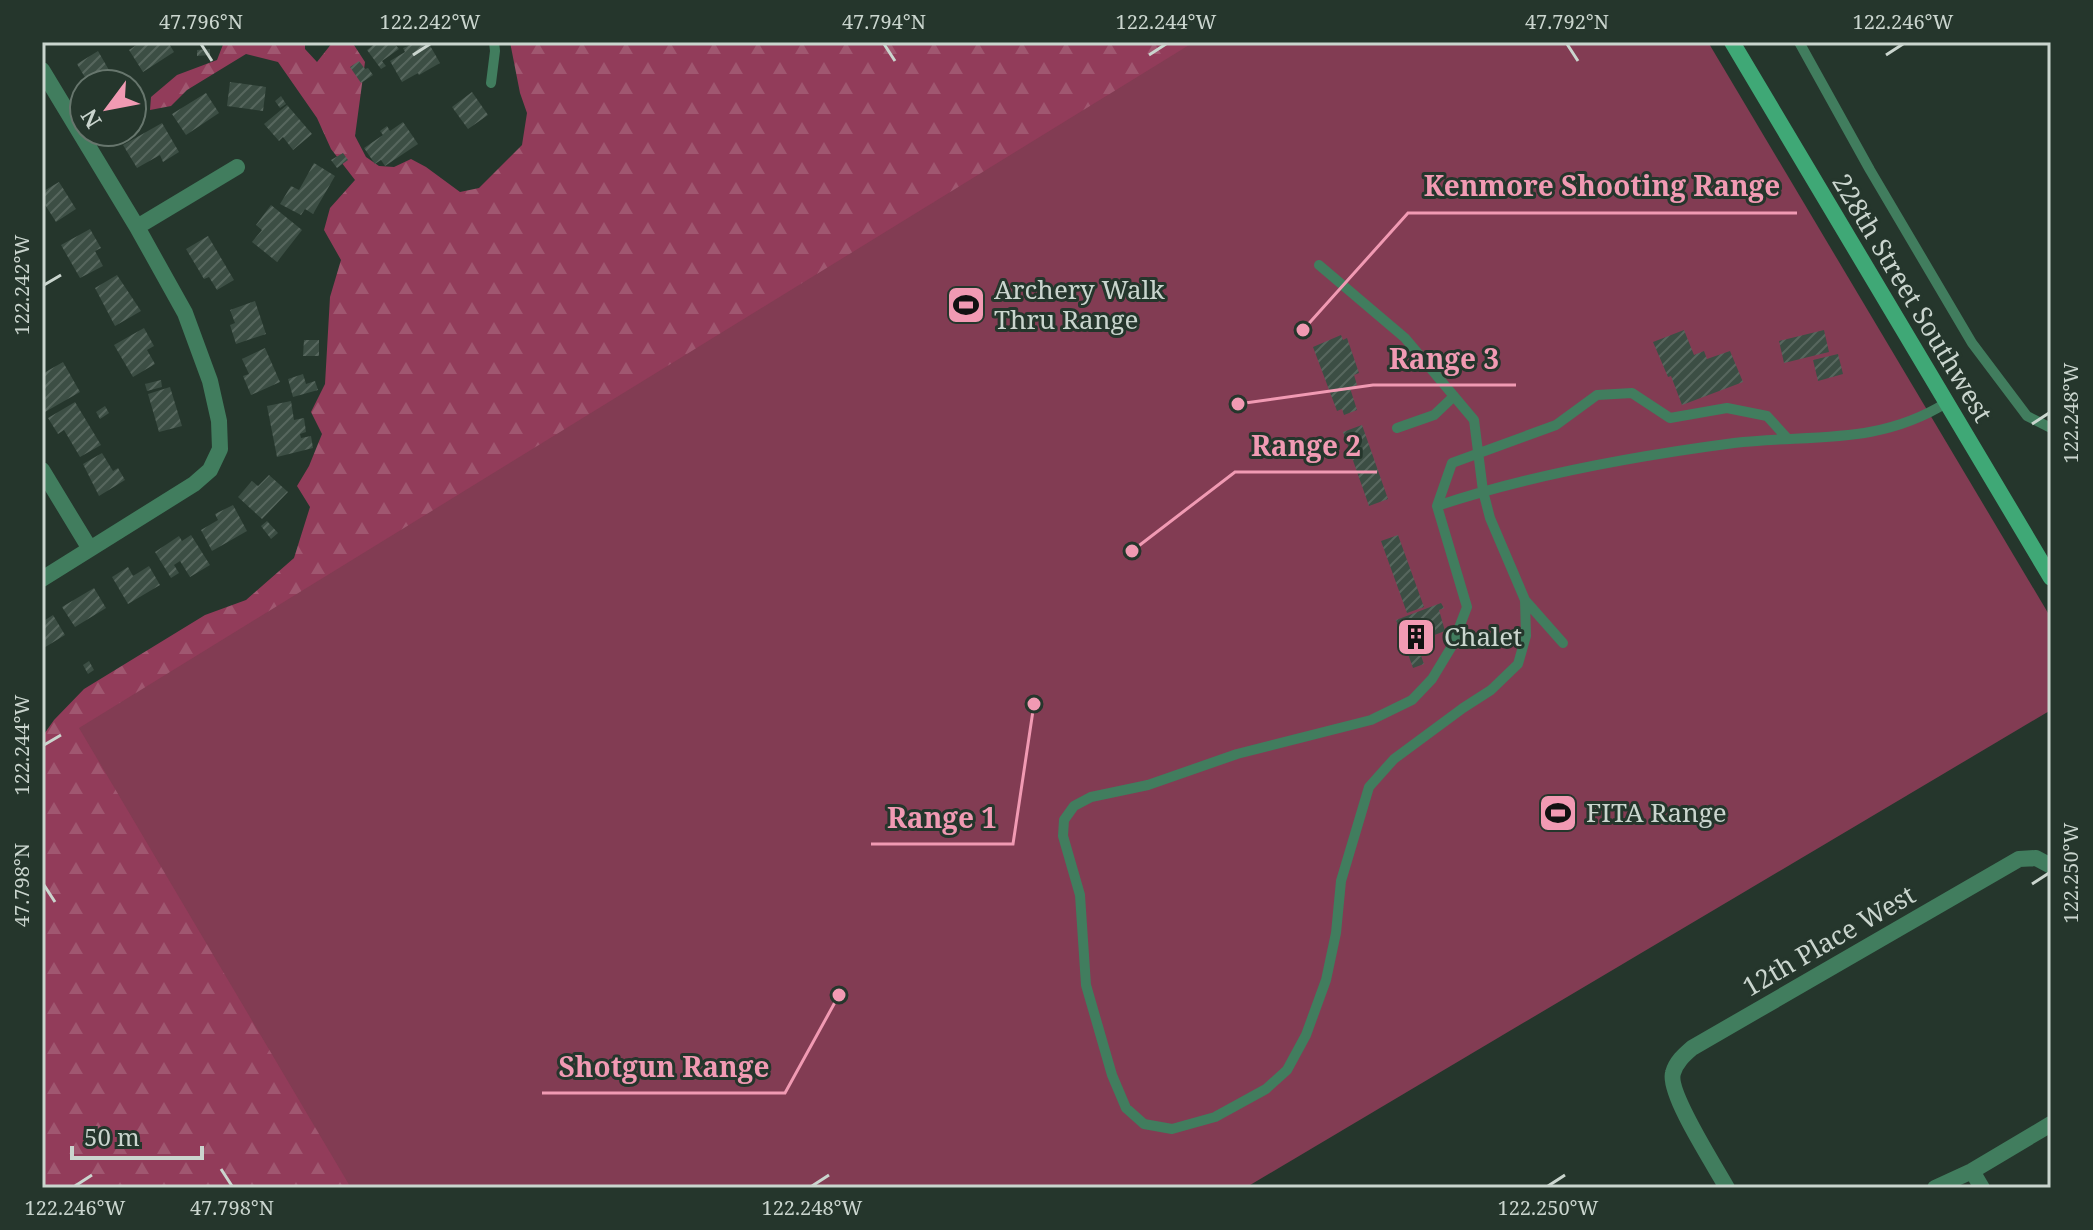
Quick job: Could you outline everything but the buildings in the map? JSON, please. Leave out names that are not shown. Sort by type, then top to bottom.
[{"type":"main road","name":"228th Street Southwest","points":[[1732,42],[2049,571]]},
{"type":"street","points":[[42,70],[185,313],[210,381],[219,421],[220,449],[210,470],[194,484],[42,579]]},
{"type":"street","points":[[137,227],[237,167]]},
{"type":"street","points":[[42,470],[90,549]]},
{"type":"street","name":"12th Place West","points":[[1727,1188],[1675,1096],[1672,1075],[1680,1059],[1692,1048],[2019,859],[2036,858],[2051,866]]},
{"type":"street","points":[[1935,1188],[1972,1171],[2051,1124]]},
{"type":"street","points":[[1972,1171],[1982,1188]]},
{"type":"lane","points":[[491,83],[494,42]]},
{"type":"lane","points":[[1799,42],[1972,343],[2027,416],[2051,428]]},
{"type":"lane","points":[[1319,265],[1405,338],[1474,420],[1483,491],[1490,518],[1525,600],[1563,643]]},
{"type":"lane","points":[[1525,600],[1526,636],[1518,664],[1491,690],[1394,759],[1369,787],[1341,881],[1336,933],[1326,980],[1306,1035],[1287,1070],[1266,1089],[1215,1117],[1172,1129],[1144,1124],[1126,1108],[1112,1075],[1086,985],[1080,895],[1063,836],[1064,820],[1074,806],[1091,797],[1148,785],[1237,754],[1371,720],[1412,700],[1432,679],[1452,646],[1467,607],[1437,506],[1452,463],[1556,425],[1597,395],[1632,393],[1670,418],[1727,408],[1767,416],[1788,439]]},
{"type":"lane","points":[[1397,428],[1434,415],[1454,396]]},
{"type":"lane","points":[[1437,506],[1517,482],[1676,452],[1737,443],[1839,437],[1897,427],[1925,416],[1946,403]]},
{"type":"green space","points":[[224,42],[305,42],[305,49],[317,62],[332,43],[352,42],[365,62],[355,136],[366,157],[379,166],[394,167],[411,159],[460,192],[479,188],[522,145],[527,113],[510,42],[1637,42],[686,1188],[42,1188],[42,737],[84,689],[205,615],[246,600],[294,558],[310,507],[297,486],[322,434],[311,412],[325,384],[330,297],[341,260],[324,230],[330,208],[355,180],[331,149],[317,118],[278,62],[246,54],[187,90],[171,106],[150,110],[151,97],[177,75],[217,60]]},
{"type":"shaded area","points":[[1194,42],[1708,42],[2051,618],[2051,710],[1245,1188],[351,1188],[79,728]]},
{"type":"place","name":"Archery Walk Thru Range","points":[[966,305]]},
{"type":"place","name":"Kenmore Shooting Range","points":[[1303,330]]},
{"type":"place","name":"Range 3","points":[[1238,404]]},
{"type":"place","name":"Range 2","points":[[1132,551]]},
{"type":"place","name":"Chalet","points":[[1416,637]]},
{"type":"place","name":"Range 1","points":[[1034,704]]},
{"type":"place","name":"FITA Range","points":[[1558,813]]},
{"type":"place","name":"Shotgun Range","points":[[839,995]]}]
